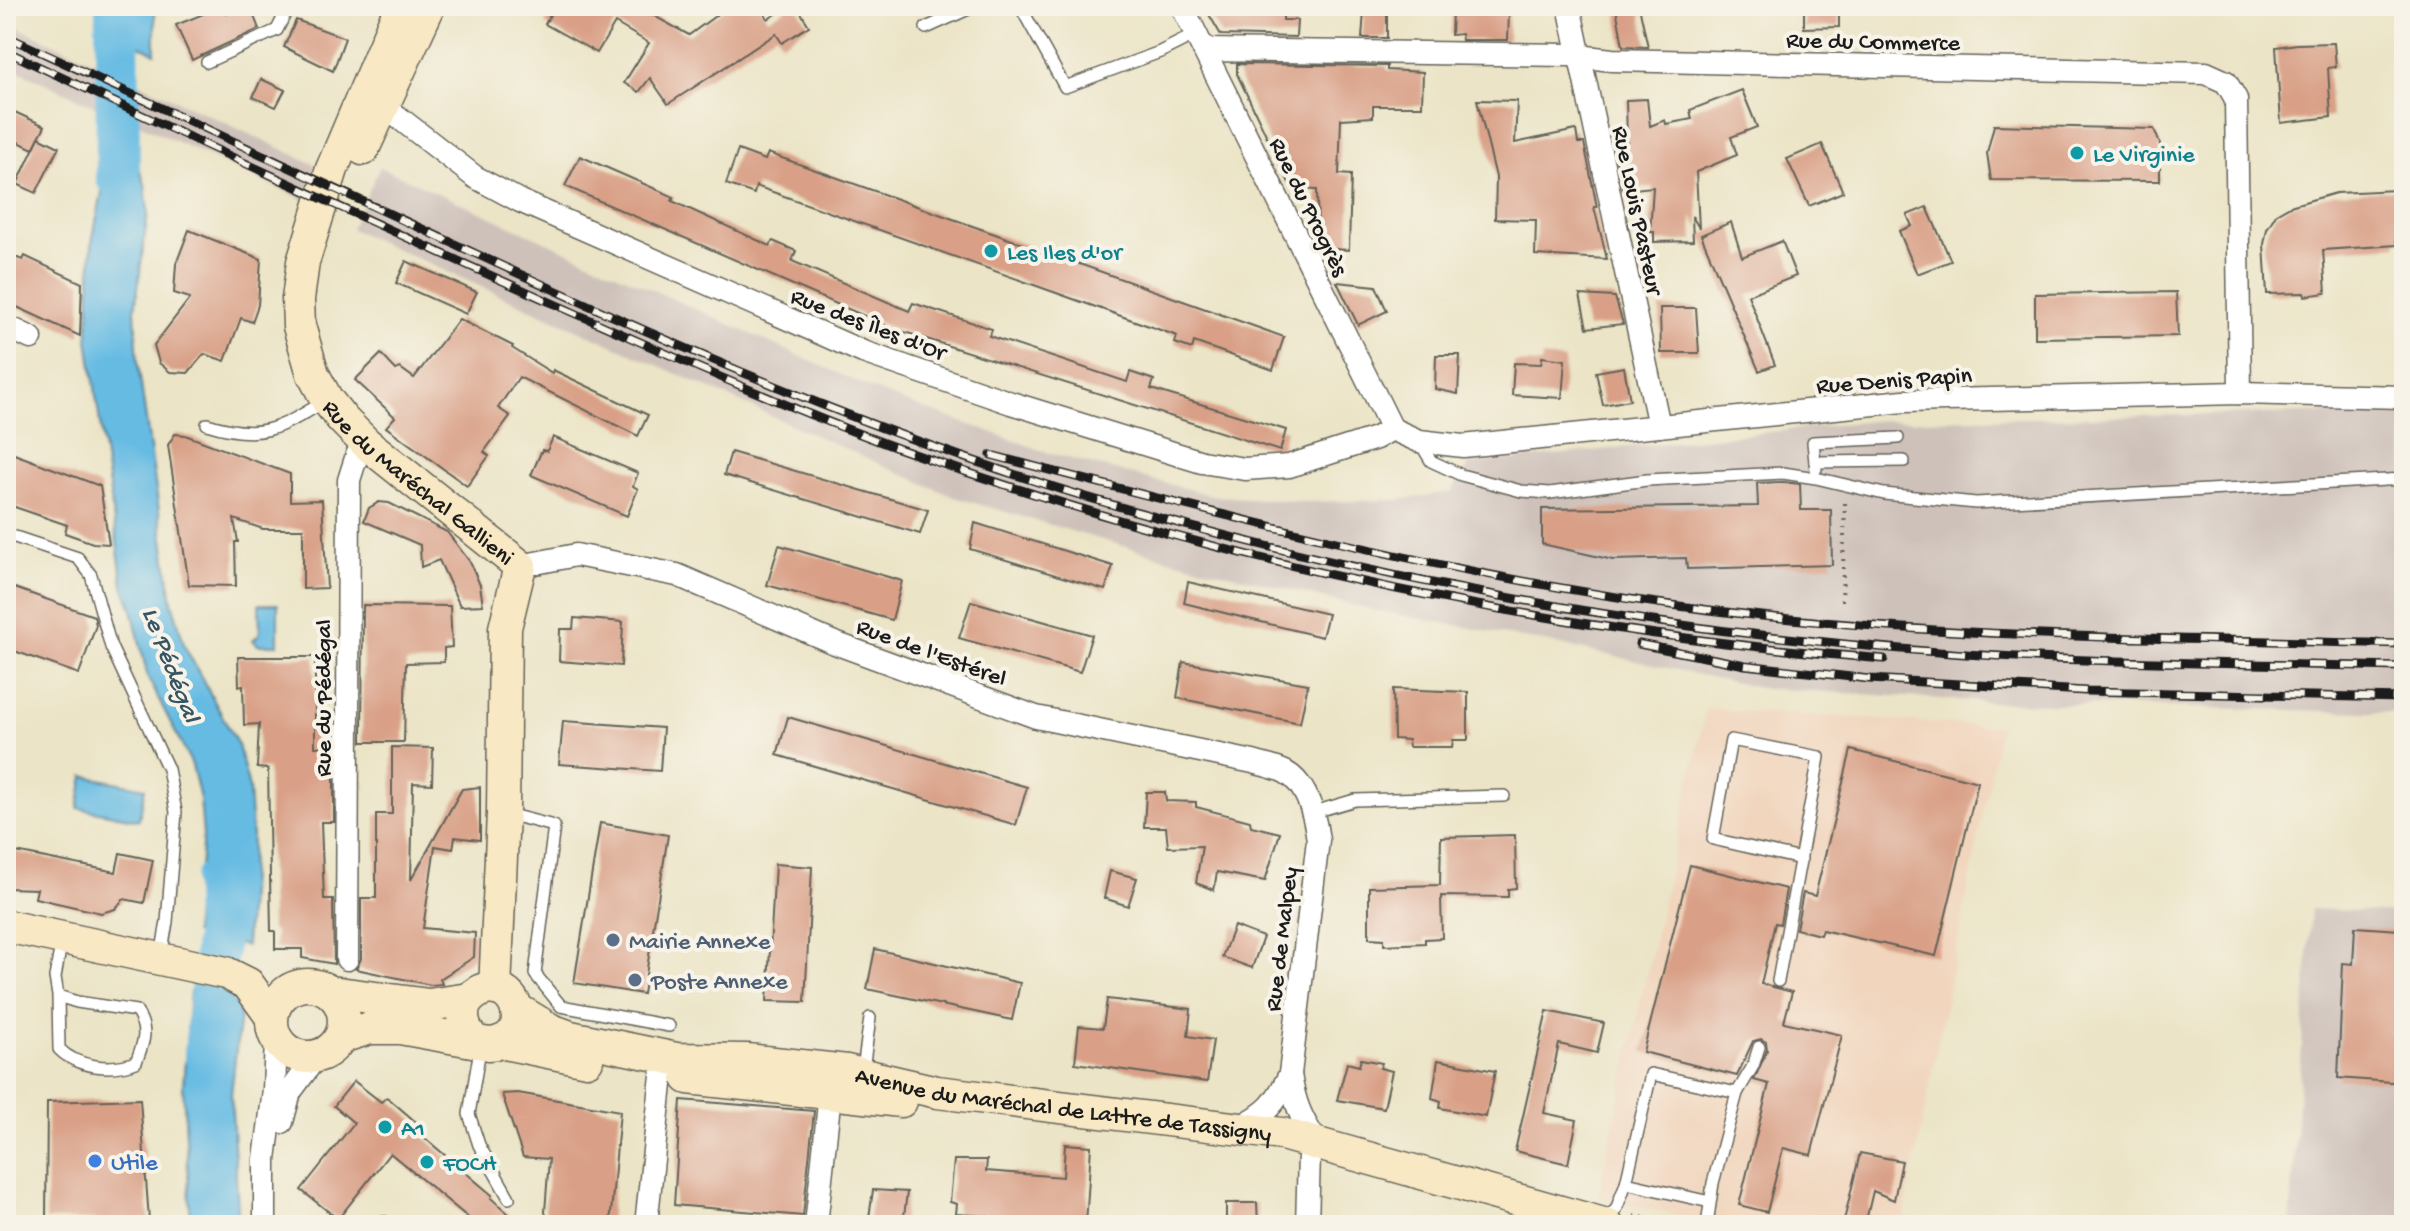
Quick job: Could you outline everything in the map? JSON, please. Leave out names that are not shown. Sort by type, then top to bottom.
[{"type":"main road","name":"Rue du Maréchal Gallieni","points":[[371,104],[401,6]]},
{"type":"main road","name":"Rue du Maréchal Gallieni","points":[[429,6],[332,169],[303,262],[298,299],[299,326],[313,374],[327,400],[367,444],[520,566],[505,628],[503,813],[494,999],[463,1013],[463,1022],[485,1042]]},
{"type":"main road","points":[[6,926],[226,973],[245,982],[311,985],[331,992],[429,1005],[494,999],[514,1031],[485,1042]]},
{"type":"main road","points":[[245,982],[292,1054],[316,1057],[331,1050],[341,1037],[344,1016],[331,992]]},
{"type":"main road","points":[[274,1028],[276,1002],[285,992],[297,986]]},
{"type":"main road","name":"Avenue du Maréchal de Lattre de Tassigny","points":[[494,999],[570,1037],[676,1059],[747,1060],[860,1074],[937,1092],[1282,1134],[1313,1148]]},
{"type":"main road","name":"Avenue du Maréchal de Lattre de Tassigny","points":[[341,1037],[379,1027],[400,1028],[662,1075],[1313,1148],[1599,1221]]},
{"type":"street","name":"Rue du Progrès","points":[[1182,6],[1392,429]]},
{"type":"street","name":"Rue Louis Pasteur","points":[[1569,6],[1659,426]]},
{"type":"street","name":"Rue du Commerce","points":[[1200,42],[1580,57],[2206,73],[2226,82],[2236,99],[2240,393]]},
{"type":"street","name":"Rue des Îles d'Or","points":[[371,104],[398,117],[463,169],[520,201],[852,348],[1011,403],[1202,462],[1245,469],[1289,466],[1376,438],[1392,429]]},
{"type":"street","points":[[6,326],[31,338]]},
{"type":"street","name":"Rue Denis Papin","points":[[1392,429],[1419,441],[1463,446],[1904,401],[2240,393],[2404,397]]},
{"type":"street","name":"Rue du Pédégal","points":[[347,959],[349,480],[357,455],[367,444]]},
{"type":"street","name":"Rue de l'Estérel","points":[[520,566],[576,555],[677,575],[832,642],[1036,717],[1253,762],[1287,773],[1302,789],[1314,812]]},
{"type":"street","name":"Rue de Malpey","points":[[1313,1148],[1294,1099],[1290,1074],[1318,840],[1314,812]]},
{"type":"street","points":[[265,1225],[265,1159],[274,1090],[274,1028]]},
{"type":"street","points":[[277,1225],[278,1159],[284,1108],[290,1092],[316,1057]]},
{"type":"street","name":"Rue de Malpey","points":[[1238,1128],[1260,1117],[1278,1100],[1290,1074]]},
{"type":"street","points":[[646,1225],[662,1075]]},
{"type":"street","points":[[816,1225],[830,1094]]},
{"type":"street","points":[[1307,1225],[1313,1148]]},
{"type":"lane","points":[[207,62],[277,30],[289,6]]},
{"type":"lane","points":[[926,28],[975,6]]},
{"type":"lane","points":[[1020,6],[1065,87],[1160,52],[1200,42]]},
{"type":"lane","points":[[207,424],[231,432],[257,432],[282,427],[327,400]]},
{"type":"lane","points":[[1816,478],[1813,442],[1898,438]]},
{"type":"lane","points":[[1419,441],[1431,461],[1461,475],[1521,491],[1550,493],[1647,480],[1783,473],[1884,494],[1976,503],[2404,479]]},
{"type":"lane","points":[[1815,462],[1904,461]]},
{"type":"lane","points":[[6,534],[78,558],[91,575],[111,647],[168,769],[176,812],[167,922],[171,961]]},
{"type":"lane","points":[[1778,981],[1801,859],[1819,757],[1731,740],[1713,839],[1801,859]]},
{"type":"lane","points":[[1314,812],[1355,800],[1504,796]]},
{"type":"lane","points":[[503,813],[554,826],[535,974],[561,1006],[669,1026]]},
{"type":"lane","points":[[58,996],[136,1011],[145,1023],[143,1045],[136,1062],[120,1068],[72,1062],[59,1049],[55,977],[62,938]]},
{"type":"lane","points":[[743,1084],[758,1075],[833,1082],[857,1080],[864,1062],[870,1018]]},
{"type":"lane","points":[[485,1042],[469,1114],[479,1145],[509,1198]]},
{"type":"lane","points":[[1707,1225],[1737,1093],[1753,1066],[1759,1047]]},
{"type":"lane","points":[[1599,1221],[1616,1210],[1626,1183],[1651,1074],[1737,1093]]},
{"type":"lane","points":[[1626,1183],[1710,1202]]},
{"type":"lane","points":[[356,1225],[360,1222],[385,1222]]},
{"type":"path","points":[[1842,601],[1846,485]]},
{"type":"path","points":[[1599,1221],[1679,1225]]},
{"type":"shaded area","points":[[6,22],[104,66],[101,109],[6,65]]},
{"type":"shaded area","points":[[135,81],[316,165],[304,200],[134,122]]},
{"type":"shaded area","points":[[380,167],[884,394],[1049,453],[1215,496],[1306,502],[1398,500],[1451,492],[1470,464],[1872,421],[2404,411],[2404,713],[2009,703],[1760,688],[1571,647],[1363,608],[1161,557],[954,497],[351,229]]},
{"type":"shaded area","points":[[1706,709],[2000,727],[1902,1225],[1723,1225],[1597,1198]]},
{"type":"shaded area","points":[[2311,909],[2404,913],[2404,1225],[2290,1225]]},
{"type":"water","points":[[115,6],[155,6],[155,53],[133,43],[135,81],[104,66],[101,12]]},
{"type":"water","points":[[101,109],[134,122],[133,152],[145,184],[148,212],[135,310],[138,363],[172,602],[185,647],[238,745],[249,788],[252,837],[246,946],[194,933],[203,835],[200,799],[192,765],[148,678],[132,609],[123,585],[88,339],[92,242],[107,167]]},
{"type":"water","points":[[259,604],[278,604],[278,645],[258,645],[253,640],[260,633]]},
{"type":"water","points":[[84,776],[145,788],[139,820],[78,808]]},
{"type":"water","points":[[190,992],[241,1005],[231,1095],[239,1225],[191,1225],[183,1086]]},
{"type":"building","points":[[203,6],[224,6],[227,14],[250,6],[259,29],[192,60],[176,25],[206,13]]},
{"type":"building","points":[[555,6],[636,6],[689,35],[729,6],[759,6],[768,19],[790,6],[797,6],[809,26],[782,43],[776,34],[668,104],[650,78],[639,92],[624,83],[649,43],[615,23],[597,53],[545,24]]},
{"type":"building","points":[[1204,6],[1283,6],[1283,20],[1297,20],[1296,37],[1221,35]]},
{"type":"building","points":[[1639,6],[1648,47],[1623,46],[1616,8]]},
{"type":"building","points":[[1804,6],[1839,6],[1839,27],[1804,28]]},
{"type":"building","points":[[1364,11],[1387,12],[1387,38],[1362,38]]},
{"type":"building","points":[[1452,11],[1509,13],[1508,40],[1462,40],[1461,34],[1451,35]]},
{"type":"building","points":[[296,20],[345,38],[333,71],[284,47]]},
{"type":"building","points":[[2334,43],[2336,67],[2328,68],[2331,117],[2281,123],[2276,47]]},
{"type":"building","points":[[1237,64],[1387,66],[1387,70],[1423,72],[1422,106],[1373,106],[1373,117],[1341,119],[1339,174],[1351,175],[1349,250],[1318,248],[1317,190],[1292,189],[1237,74]]},
{"type":"building","points":[[261,79],[285,90],[276,107],[253,97]]},
{"type":"building","points":[[1742,90],[1757,127],[1731,137],[1737,155],[1696,172],[1699,228],[1692,216],[1693,241],[1654,242],[1654,232],[1650,232],[1653,187],[1623,190],[1612,142],[1627,142],[1626,100],[1647,99],[1650,126],[1665,120],[1666,124],[1692,119],[1690,110]]},
{"type":"building","points":[[1477,100],[1517,101],[1515,143],[1576,130],[1578,143],[1584,143],[1597,207],[1594,207],[1607,259],[1535,255],[1536,220],[1495,219],[1496,177]]},
{"type":"building","points":[[6,108],[45,126],[33,149],[6,136]]},
{"type":"building","name":"Le Virginie","points":[[1994,125],[2154,129],[2160,144],[2160,181],[1991,180],[1987,153]]},
{"type":"building","points":[[39,137],[59,147],[36,193],[17,184]]},
{"type":"building","points":[[1822,144],[1843,192],[1809,206],[1787,159]]},
{"type":"building","name":"Les Iles d'or","points":[[738,150],[765,160],[768,153],[1284,337],[1273,370],[1194,342],[1192,349],[1175,343],[1177,336],[756,186],[754,194],[726,184]]},
{"type":"building","points":[[580,156],[674,197],[672,201],[770,246],[773,241],[796,251],[792,261],[909,311],[913,303],[992,329],[989,336],[1127,382],[1130,372],[1154,380],[1151,389],[1286,430],[1280,451],[892,328],[565,186]]},
{"type":"building","points":[[2396,190],[2397,195],[2404,195],[2404,240],[2396,241],[2397,245],[2323,250],[2326,293],[2305,296],[2304,293],[2267,294],[2264,244],[2267,229],[2276,214],[2290,206],[2336,193]]},
{"type":"building","points":[[1927,207],[1951,261],[1917,274],[1899,231],[1912,226],[1907,215]]},
{"type":"building","points":[[1731,222],[1742,257],[1782,241],[1796,276],[1748,295],[1775,365],[1759,371],[1701,235]]},
{"type":"building","points":[[189,230],[261,259],[258,305],[252,322],[241,318],[225,361],[204,354],[188,373],[170,372],[159,363],[154,345],[190,298],[174,293],[176,264]]},
{"type":"building","points":[[6,254],[23,260],[25,256],[82,283],[80,336],[6,302]]},
{"type":"building","points":[[406,261],[477,292],[466,314],[396,283]]},
{"type":"building","points":[[1337,282],[1376,286],[1387,311],[1358,325]]},
{"type":"building","points":[[2176,292],[2178,336],[2035,338],[2035,294]]},
{"type":"building","points":[[1580,295],[1615,297],[1623,324],[1587,328]]},
{"type":"building","points":[[1660,308],[1696,308],[1699,353],[1661,353]]},
{"type":"building","points":[[459,319],[513,346],[552,373],[553,370],[648,415],[638,436],[519,377],[498,408],[510,416],[484,452],[489,456],[467,486],[386,427],[395,417],[355,380],[381,354],[396,370],[400,368],[414,378]]},
{"type":"building","points":[[1436,355],[1460,355],[1458,394],[1435,389]]},
{"type":"building","points":[[1542,357],[1565,360],[1562,398],[1512,395],[1514,363],[1541,364]]},
{"type":"building","points":[[1624,367],[1630,400],[1603,405],[1596,372]]},
{"type":"building","points":[[175,434],[290,474],[290,501],[322,500],[327,588],[303,589],[303,529],[263,529],[234,519],[238,542],[235,542],[236,586],[189,585],[168,445]]},
{"type":"building","points":[[553,437],[638,473],[633,486],[638,489],[627,516],[531,475],[542,450],[547,451]]},
{"type":"building","points":[[6,451],[100,486],[109,544],[93,543],[65,533],[67,525],[6,504]]},
{"type":"building","points":[[731,452],[928,510],[920,534],[724,475]]},
{"type":"building","points":[[1757,483],[1800,484],[1801,510],[1831,510],[1832,565],[1687,569],[1686,558],[1613,560],[1542,544],[1542,509],[1758,506]]},
{"type":"building","points":[[379,502],[389,503],[447,532],[470,562],[480,585],[483,605],[460,606],[439,560],[421,567],[420,545],[364,521],[369,508]]},
{"type":"building","points":[[975,523],[1113,566],[1105,590],[970,549]]},
{"type":"building","points":[[779,545],[902,581],[892,620],[767,585]]},
{"type":"building","points":[[1188,582],[1328,614],[1322,637],[1184,603]]},
{"type":"building","points":[[6,585],[94,616],[96,625],[79,674],[6,648]]},
{"type":"building","points":[[971,601],[1092,635],[1080,672],[959,638]]},
{"type":"building","points":[[363,605],[450,606],[452,647],[444,648],[444,662],[406,663],[404,742],[362,742]]},
{"type":"building","points":[[574,618],[623,622],[621,666],[559,661],[560,629],[573,629]]},
{"type":"building","points":[[238,657],[315,657],[315,747],[334,746],[334,822],[321,822],[324,899],[333,899],[334,964],[302,958],[302,949],[275,949],[275,931],[271,931],[268,769],[257,768],[259,724],[244,725],[243,685],[239,686]]},
{"type":"building","points":[[1183,662],[1308,684],[1300,723],[1177,698]]},
{"type":"building","points":[[1393,689],[1468,692],[1468,740],[1453,740],[1452,747],[1409,747],[1408,740],[1394,739]]},
{"type":"building","points":[[788,717],[1027,787],[1016,825],[777,755]]},
{"type":"building","points":[[563,721],[663,728],[660,771],[559,764]]},
{"type":"building","points":[[392,747],[433,748],[432,784],[413,783],[411,880],[462,789],[480,787],[480,840],[455,837],[453,849],[435,846],[423,928],[475,933],[474,957],[440,979],[442,984],[431,985],[356,969],[361,959],[361,898],[376,898],[376,814],[392,814]]},
{"type":"building","points":[[1851,750],[1978,782],[1936,956],[1822,930],[1820,935],[1796,929],[1803,893],[1815,896]]},
{"type":"building","points":[[1146,792],[1165,792],[1166,801],[1196,802],[1196,807],[1250,821],[1251,826],[1280,833],[1265,881],[1217,872],[1214,890],[1196,883],[1202,846],[1168,847],[1166,827],[1144,827]]},
{"type":"building","points":[[600,823],[668,835],[643,994],[574,983]]},
{"type":"building","points":[[1515,835],[1516,888],[1508,889],[1508,897],[1441,896],[1442,938],[1425,939],[1425,943],[1384,945],[1384,939],[1369,938],[1369,887],[1440,885],[1441,837]]},
{"type":"building","points":[[6,850],[116,872],[120,853],[153,860],[144,903],[124,899],[115,909],[101,913],[35,898],[37,889],[6,888]]},
{"type":"building","points":[[775,864],[812,867],[805,1002],[767,1001]]},
{"type":"building","points":[[1690,865],[1786,889],[1780,924],[1775,923],[1761,984],[1792,992],[1784,1022],[1842,1035],[1811,1155],[1783,1148],[1767,1212],[1739,1205],[1769,1084],[1754,1080],[1767,1050],[1766,1042],[1761,1039],[1753,1041],[1737,1076],[1643,1052]]},
{"type":"building","points":[[1110,871],[1137,878],[1128,906],[1104,898]]},
{"type":"building","points":[[1234,926],[1263,937],[1252,968],[1222,957]]},
{"type":"building","points":[[2355,927],[2400,930],[2400,936],[2404,936],[2404,1083],[2338,1078],[2343,963],[2353,964]]},
{"type":"building","points":[[875,949],[1020,983],[1012,1020],[867,989]]},
{"type":"building","points":[[1107,999],[1191,1009],[1188,1036],[1213,1040],[1207,1082],[1075,1063],[1079,1026],[1103,1028]]},
{"type":"building","points":[[1547,1011],[1604,1023],[1597,1053],[1559,1044],[1544,1113],[1577,1120],[1568,1164],[1515,1151]]},
{"type":"building","points":[[1361,1059],[1382,1063],[1380,1068],[1392,1071],[1384,1108],[1337,1100],[1347,1063],[1359,1066]]},
{"type":"building","points":[[1438,1060],[1495,1071],[1486,1117],[1440,1108],[1441,1101],[1432,1098]]},
{"type":"building","name":"FOCH","points":[[354,1081],[381,1102],[387,1097],[417,1123],[413,1128],[492,1195],[491,1198],[521,1225],[477,1225],[390,1153],[338,1219],[301,1190],[354,1123],[334,1106]]},
{"type":"building","points":[[518,1093],[620,1111],[610,1225],[549,1225],[545,1212],[549,1159],[523,1157],[502,1094]]},
{"type":"building","name":"Utile","points":[[140,1099],[149,1220],[46,1220],[47,1102]]},
{"type":"building","points":[[681,1100],[814,1111],[803,1216],[674,1205]]},
{"type":"building","points":[[1065,1144],[1091,1146],[1086,1225],[986,1225],[987,1216],[956,1214],[957,1204],[950,1202],[954,1160],[987,1160],[986,1171],[1063,1177]]},
{"type":"building","points":[[1860,1153],[1902,1161],[1894,1200],[1873,1191],[1865,1225],[1843,1225]]},
{"type":"building","points":[[873,1190],[907,1192],[903,1225],[868,1225]]},
{"type":"building","points":[[1226,1203],[1257,1203],[1258,1225],[1226,1225]]},
{"type":"waterway","name":"Le Pédégal","points":[[117,6],[118,177]]},
{"type":"waterway","name":"Le Pédégal","points":[[206,1055],[217,939],[216,880]]},
{"type":"railway","points":[[6,36],[570,297],[714,360],[934,447],[1083,496],[1186,525],[1290,552],[1500,596],[1712,629],[1985,655],[2105,661],[2404,667]]},
{"type":"railway","points":[[6,51],[420,244],[728,380],[857,433],[1020,490],[1141,526],[1385,587],[1633,631],[1884,659]]},
{"type":"railway","points":[[991,455],[1247,521],[1418,560],[1505,578],[1679,606],[1769,617],[1950,631],[2404,644]]},
{"type":"railway","points":[[1639,644],[1745,665],[1869,679],[2086,691],[2404,698]]},
{"type":"place","name":"Le Virginie","points":[[2077,153]]},
{"type":"place","name":"Les Iles d'or","points":[[991,251]]},
{"type":"place","name":"Mairie Annexe","points":[[613,940]]},
{"type":"place","name":"Poste Annexe","points":[[635,980]]},
{"type":"place","name":"A1","points":[[385,1127]]},
{"type":"place","name":"Utile","points":[[95,1161]]},
{"type":"place","name":"FOCH","points":[[427,1162]]}]
